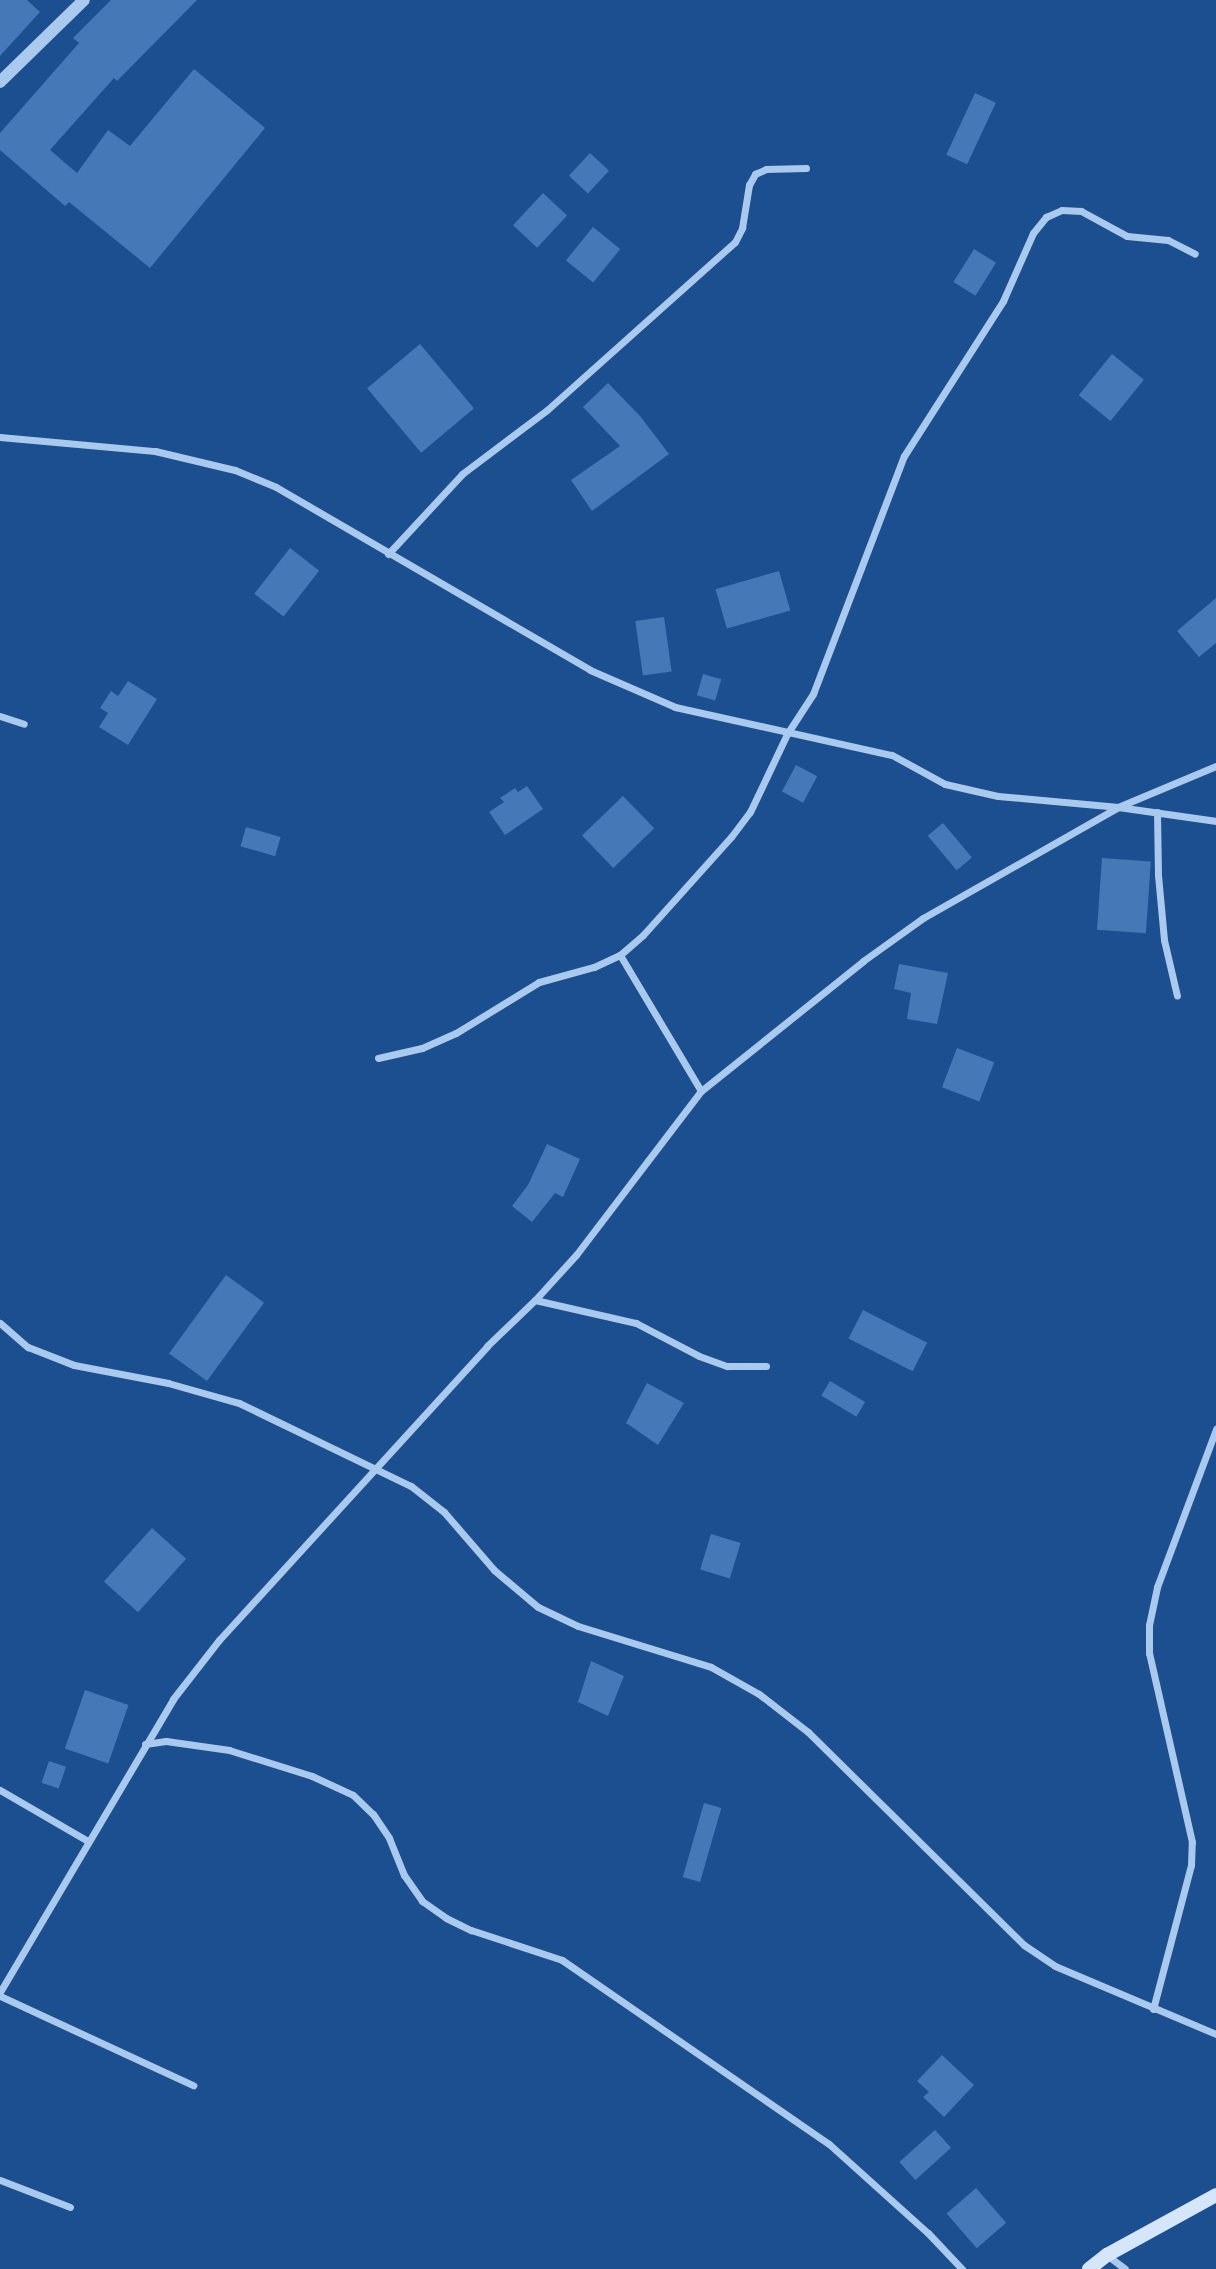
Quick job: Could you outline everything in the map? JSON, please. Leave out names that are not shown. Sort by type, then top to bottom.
[{"type":"main road","points":[[1089,2269],[1107,2255],[1216,2195]]},
{"type":"street","points":[[0,82],[84,0]]},
{"type":"street","points":[[388,554],[462,474],[547,410],[735,242],[742,228],[749,185],[755,174],[766,169],[806,168]]},
{"type":"street","points":[[378,1058],[422,1048],[456,1033],[539,982],[594,967],[620,955],[643,935],[750,812],[787,734],[813,694],[904,456],[1003,301],[1033,233],[1046,217],[1062,210],[1081,211],[1127,236],[1168,240],[1195,254]]},
{"type":"street","points":[[0,437],[155,450],[235,470],[276,487],[602,675],[675,707],[787,734],[892,755],[924,774],[958,787],[998,796],[1118,807],[1216,821]]},
{"type":"street","points":[[0,716],[24,724]]},
{"type":"street","points":[[192,2085],[0,1994],[173,1699],[219,1640],[487,1346],[535,1300],[576,1255],[701,1091],[863,961],[923,918],[1118,807],[1216,766]]},
{"type":"street","points":[[1157,812],[1158,875],[1164,940],[1177,996]]},
{"type":"street","points":[[620,955],[701,1091]]},
{"type":"street","points":[[535,1300],[636,1323],[727,1366],[766,1366]]},
{"type":"street","points":[[0,1323],[28,1346],[74,1365],[168,1383],[239,1403],[378,1467],[411,1486],[444,1512],[494,1570],[538,1607],[578,1626],[711,1667],[759,1694],[808,1732],[1024,1945],[1055,1966],[1216,2035]]},
{"type":"street","points":[[1153,2009],[1191,1865],[1192,1842],[1149,1653],[1149,1625],[1157,1587],[1216,1429]]},
{"type":"street","points":[[145,1744],[166,1741],[229,1749],[312,1776],[353,1795],[373,1814],[389,1838],[404,1875],[422,1901],[471,1930],[562,1960],[829,2144],[928,2233],[962,2269]]},
{"type":"street","points":[[0,1790],[88,1841]]},
{"type":"street","points":[[0,2180],[70,2207]]},
{"type":"street","points":[[1107,2255],[1125,2269]]},
{"type":"building","points":[[0,0],[27,0],[40,12],[0,56]]},
{"type":"building","points":[[111,0],[197,0],[117,81],[114,78],[50,150],[77,173],[108,130],[130,146],[194,69],[265,128],[150,268],[69,202],[65,206],[0,150],[0,133],[79,43],[73,38]]},
{"type":"building","points":[[975,93],[996,103],[967,164],[946,155]]},
{"type":"building","points":[[590,153],[609,171],[588,193],[569,176]]},
{"type":"building","points":[[543,193],[567,216],[537,248],[513,225]]},
{"type":"building","points":[[593,227],[620,249],[593,282],[566,260]]},
{"type":"building","points":[[974,249],[996,263],[975,296],[953,282]]},
{"type":"building","points":[[420,344],[474,408],[421,453],[367,388]]},
{"type":"building","points":[[1112,354],[1144,380],[1111,421],[1079,395]]},
{"type":"building","points":[[608,383],[640,416],[669,454],[592,511],[571,480],[620,446],[583,407]]},
{"type":"building","points":[[290,548],[319,571],[283,616],[254,594]]},
{"type":"building","points":[[779,571],[790,610],[727,629],[716,589]]},
{"type":"building","points":[[1216,598],[1216,643],[1199,657],[1177,631]]},
{"type":"building","points":[[664,617],[672,671],[643,676],[635,621]]},
{"type":"building","points":[[703,674],[721,679],[715,700],[697,695]]},
{"type":"building","points":[[128,681],[157,699],[128,745],[99,727],[108,713],[100,708],[111,691],[118,696]]},
{"type":"building","points":[[796,765],[817,776],[803,803],[782,791]]},
{"type":"building","points":[[527,786],[543,809],[505,835],[489,812],[504,802],[500,798],[515,788],[518,792]]},
{"type":"building","points":[[623,796],[654,828],[613,868],[582,836]]},
{"type":"building","points":[[943,823],[972,857],[957,870],[928,836]]},
{"type":"building","points":[[246,827],[281,837],[275,856],[240,846]]},
{"type":"building","points":[[1102,858],[1151,861],[1146,933],[1097,930]]},
{"type":"building","points":[[899,964],[948,973],[937,1024],[907,1019],[911,993],[894,989]]},
{"type":"building","points":[[957,1048],[994,1062],[979,1102],[942,1087]]},
{"type":"building","points":[[547,1144],[580,1159],[563,1197],[555,1193],[532,1222],[512,1206],[528,1185]]},
{"type":"building","points":[[226,1275],[264,1303],[207,1381],[169,1353]]},
{"type":"building","points":[[863,1310],[927,1343],[913,1371],[848,1339]]},
{"type":"building","points":[[830,1381],[865,1402],[856,1417],[821,1396]]},
{"type":"building","points":[[647,1383],[684,1403],[658,1445],[626,1423]]},
{"type":"building","points":[[152,1528],[186,1559],[138,1612],[104,1582]]},
{"type":"building","points":[[711,1534],[741,1543],[730,1578],[700,1569]]},
{"type":"building","points":[[591,1661],[624,1676],[608,1716],[578,1702]]},
{"type":"building","points":[[85,1690],[128,1705],[108,1764],[65,1749]]},
{"type":"building","points":[[49,1761],[66,1767],[59,1789],[42,1783]]},
{"type":"building","points":[[704,1803],[721,1808],[700,1882],[683,1877]]},
{"type":"building","points":[[942,2055],[974,2085],[944,2117],[923,2097],[929,2092],[917,2081]]},
{"type":"building","points":[[935,2130],[951,2148],[915,2180],[899,2162]]},
{"type":"building","points":[[976,2188],[1006,2223],[977,2248],[947,2214]]}]
